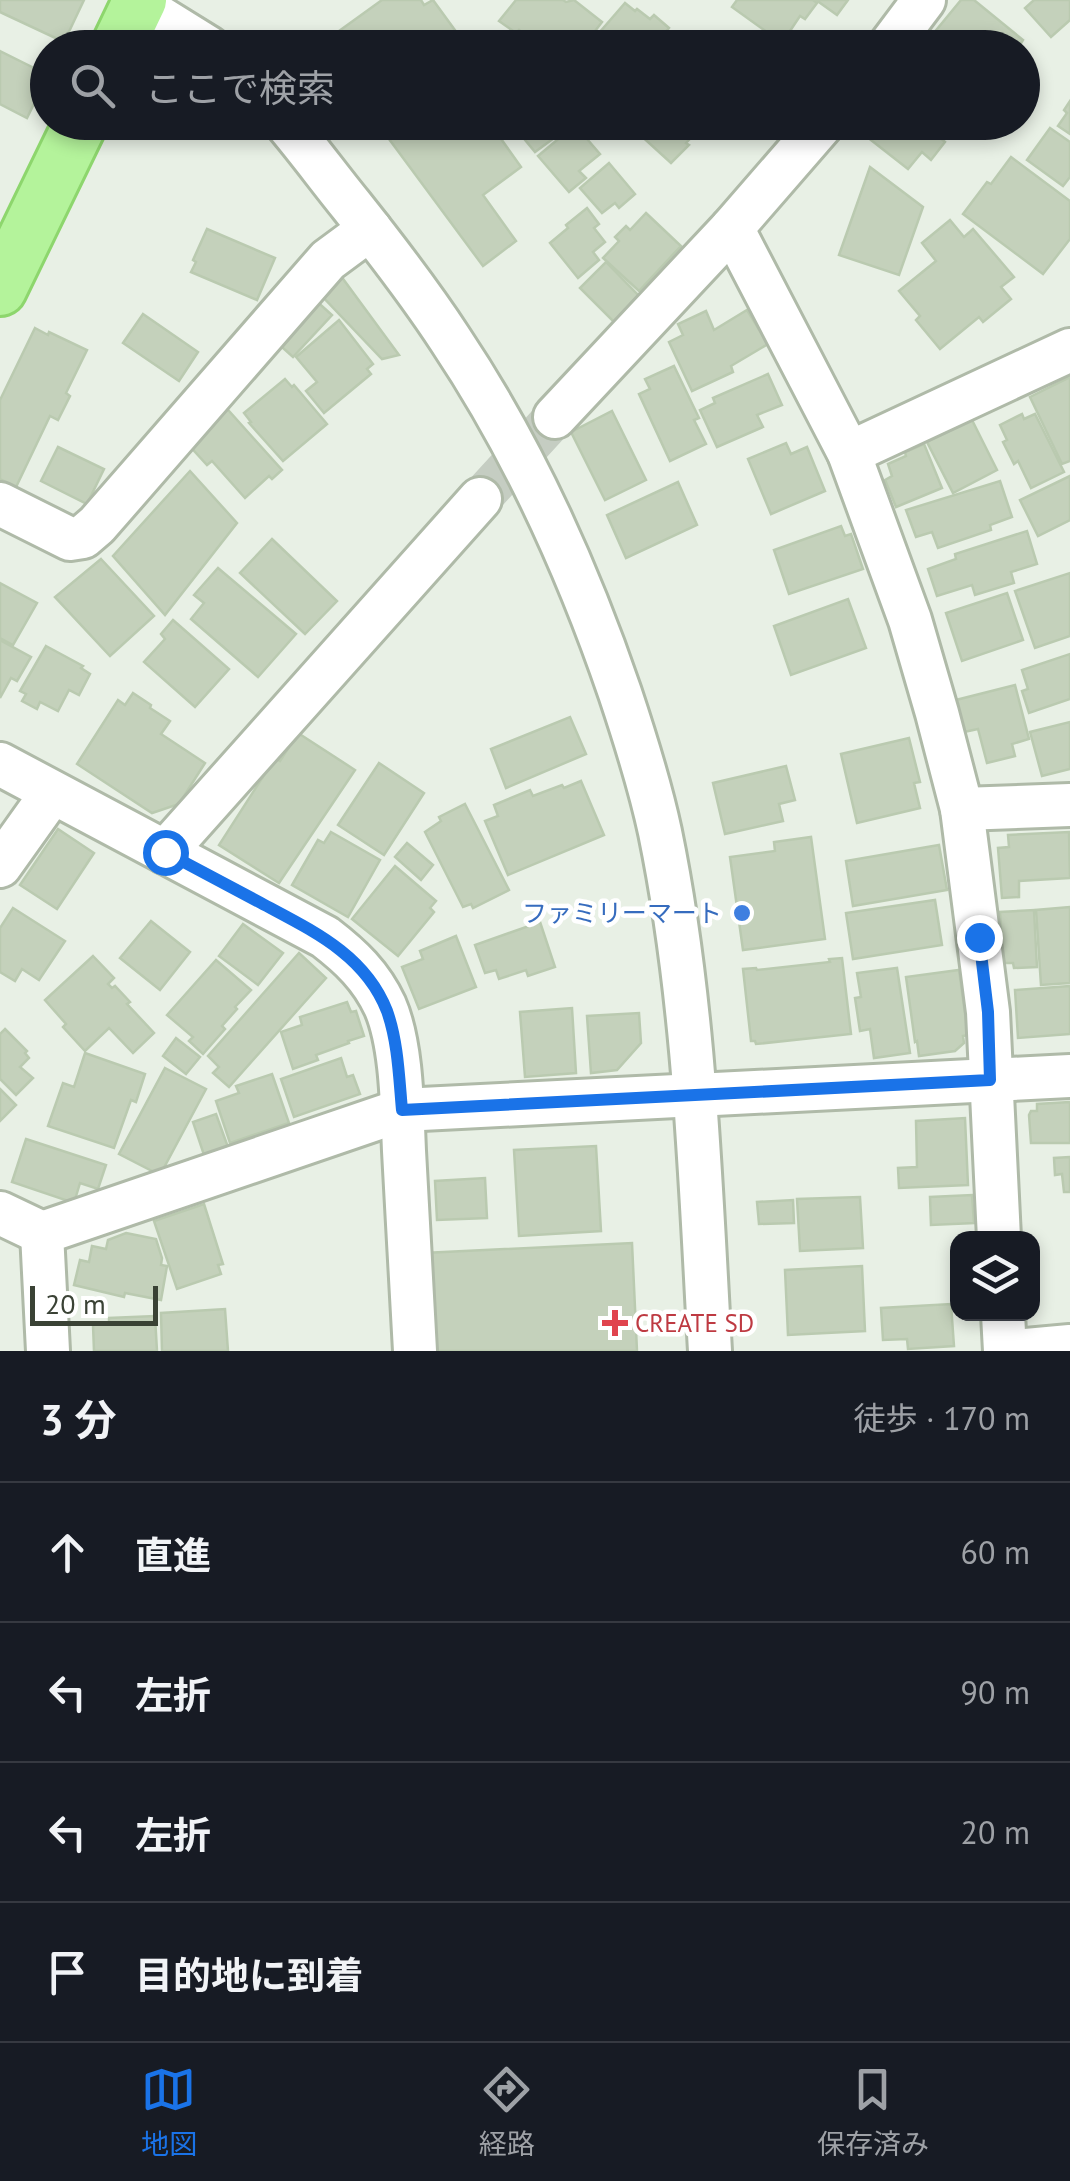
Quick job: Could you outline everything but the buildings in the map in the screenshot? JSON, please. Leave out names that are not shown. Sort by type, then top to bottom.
[{"type":"main road","points":[[0,289],[72,140]]},
{"type":"street","points":[[902,30],[924,0]]},
{"type":"street","points":[[132,17],[164,30]]},
{"type":"street","points":[[299,140],[450,340],[491,406],[556,532],[606,650],[660,831],[684,972],[710,1351]]},
{"type":"street","points":[[555,417],[732,228],[808,140]]},
{"type":"street","points":[[732,228],[849,453],[910,620],[962,809],[988,1012],[999,1231]]},
{"type":"street","points":[[0,504],[70,540],[83,537],[328,260],[370,229]]},
{"type":"street","points":[[849,453],[1070,350]]},
{"type":"street","points":[[165,852],[480,499]]},
{"type":"street","points":[[0,764],[325,937],[370,979],[386,1009],[394,1036],[402,1110],[414,1351]]},
{"type":"street","points":[[0,866],[52,792]]},
{"type":"street","points":[[962,809],[1070,804]]},
{"type":"street","points":[[0,1212],[42,1233],[402,1110],[1070,1076]]},
{"type":"street","points":[[42,1233],[48,1351]]},
{"type":"street","points":[[1003,1321],[1005,1351]]},
{"type":"street","points":[[1014,1351],[1070,1346]]},
{"type":"tunnel","points":[[480,499],[555,417]]},
{"type":"place","name":"ファミリーマート","points":[[742,913]]},
{"type":"place","name":"CREATE SD","points":[[615,1323]]},
{"type":"route","points":[[165,852],[325,937],[351,958],[370,979],[386,1009],[394,1036],[402,1110],[990,1080],[988,1012],[979,937]]}]
